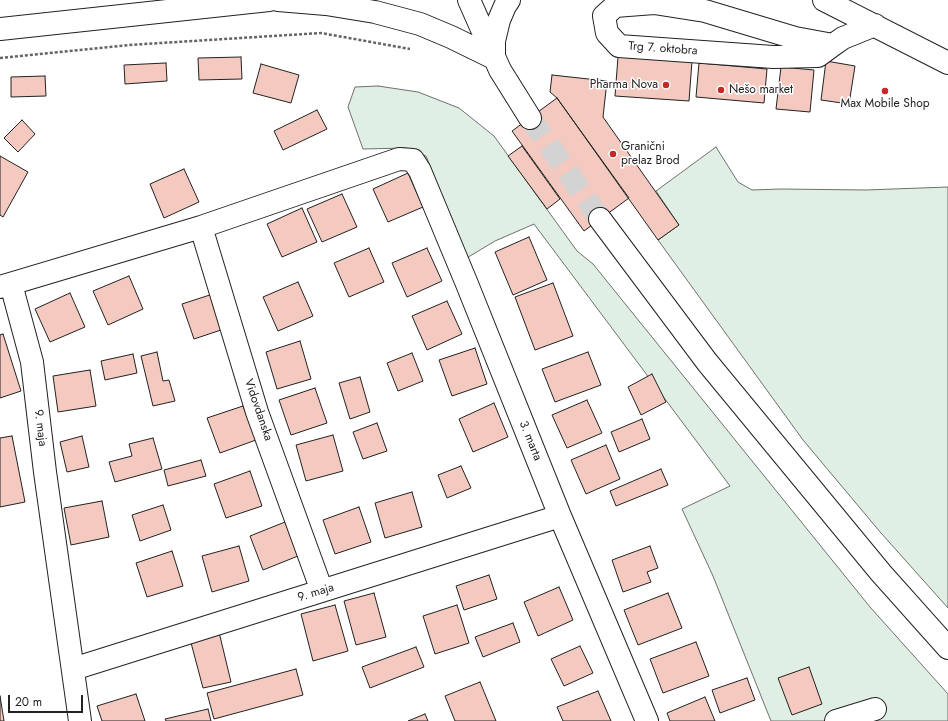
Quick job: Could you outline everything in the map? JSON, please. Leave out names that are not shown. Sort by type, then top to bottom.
[{"type":"street","points":[[0,29],[269,0]]},
{"type":"street","points":[[278,0],[326,4],[368,11],[420,24],[494,58]]},
{"type":"street","points":[[469,0],[494,58],[513,93],[530,118]]},
{"type":"street","points":[[494,58],[494,41],[499,20],[509,0]]},
{"type":"street","points":[[824,0],[948,63]]},
{"type":"street","name":"Trg 7. oktobra","points":[[833,45],[795,38],[705,11],[654,3],[615,6],[604,16],[607,33],[619,46],[773,57],[818,56],[843,38],[875,26]]},
{"type":"street","name":"3. marta","points":[[200,227],[398,159],[413,160],[420,171],[560,516],[647,721]]},
{"type":"street","points":[[600,219],[707,362],[881,573],[948,648]]},
{"type":"street","points":[[6,286],[200,227]]},
{"type":"street","name":"Vidovdanska","points":[[200,227],[257,412],[322,591]]},
{"type":"street","name":"9. maja","points":[[6,286],[32,362],[80,721]]},
{"type":"street","name":"9. maja","points":[[73,669],[560,516]]},
{"type":"street","points":[[836,721],[875,709]]},
{"type":"path","points":[[0,58],[128,45],[321,32],[410,49]]},
{"type":"green space","points":[[378,86],[418,92],[459,108],[494,136],[577,251],[593,264],[870,607],[948,694],[948,721],[771,721],[713,576],[682,509],[730,486],[534,224],[495,241],[465,259],[426,156],[406,148],[363,149],[348,107],[355,87]]},
{"type":"green space","points":[[716,147],[738,182],[752,190],[866,190],[948,187],[948,608],[881,533],[803,440],[658,240],[679,225],[656,191]]},
{"type":"building","points":[[241,57],[242,79],[199,80],[198,58]]},
{"type":"building","points":[[618,57],[692,61],[689,101],[615,96]]},
{"type":"building","points":[[826,61],[855,66],[849,104],[821,100]]},
{"type":"building","points":[[166,63],[167,81],[125,84],[124,65]]},
{"type":"building","points":[[699,63],[767,69],[764,103],[696,97]]},
{"type":"building","points":[[261,64],[299,75],[291,103],[253,93]]},
{"type":"building","points":[[781,67],[814,70],[810,112],[776,109]]},
{"type":"building","name":"Granični prelaz Brod","points":[[552,75],[607,81],[603,117],[679,225],[658,240],[557,98],[550,92]]},
{"type":"building","points":[[45,76],[46,96],[11,97],[11,77]]},
{"type":"building","points":[[557,98],[629,198],[584,231],[512,131]]},
{"type":"building","points":[[317,110],[327,129],[283,150],[274,131]]},
{"type":"building","points":[[22,120],[35,134],[18,152],[4,138]]},
{"type":"building","points":[[522,146],[560,199],[547,209],[508,156]]},
{"type":"building","points":[[0,156],[28,172],[3,217],[0,215]]},
{"type":"building","points":[[184,169],[199,202],[164,218],[150,184]]},
{"type":"building","points":[[408,173],[423,207],[388,222],[373,189]]},
{"type":"building","points":[[342,194],[357,227],[322,242],[307,209]]},
{"type":"building","points":[[302,208],[317,242],[282,257],[267,224]]},
{"type":"building","points":[[529,237],[547,280],[513,295],[495,252]]},
{"type":"building","points":[[369,248],[384,282],[349,297],[334,263]]},
{"type":"building","points":[[427,248],[442,281],[407,297],[392,263]]},
{"type":"building","points":[[129,276],[143,309],[108,325],[93,291]]},
{"type":"building","points":[[298,282],[313,316],[278,331],[263,297]]},
{"type":"building","points":[[553,283],[573,336],[535,350],[515,297]]},
{"type":"building","points":[[219,292],[230,327],[194,339],[182,304]]},
{"type":"building","points":[[70,293],[85,327],[50,342],[35,309]]},
{"type":"building","points":[[447,301],[462,334],[427,350],[412,316]]},
{"type":"building","points":[[3,334],[21,391],[0,398],[0,335]]},
{"type":"building","points":[[300,341],[311,379],[277,389],[266,352]]},
{"type":"building","points":[[475,348],[487,384],[452,396],[439,360]]},
{"type":"building","points":[[157,352],[163,381],[169,380],[175,401],[153,406],[141,356]]},
{"type":"building","points":[[588,352],[601,385],[555,402],[542,369]]},
{"type":"building","points":[[412,353],[423,381],[398,391],[387,363]]},
{"type":"building","points":[[133,354],[137,373],[105,380],[101,361]]},
{"type":"building","points":[[90,370],[96,406],[58,412],[53,376]]},
{"type":"building","points":[[652,374],[666,402],[641,415],[628,387]]},
{"type":"building","points":[[360,377],[370,412],[350,419],[339,383]]},
{"type":"building","points":[[315,388],[327,423],[291,435],[279,400]]},
{"type":"building","points":[[587,400],[602,433],[567,448],[552,415]]},
{"type":"building","points":[[494,403],[508,437],[473,452],[459,419]]},
{"type":"building","points":[[243,406],[256,440],[220,453],[207,418]]},
{"type":"building","points":[[642,419],[650,439],[619,452],[611,432]]},
{"type":"building","points":[[377,423],[387,451],[363,459],[353,432]]},
{"type":"building","points":[[333,435],[343,471],[306,481],[296,445]]},
{"type":"building","points":[[12,436],[25,502],[0,507],[0,438]]},
{"type":"building","points":[[82,436],[89,467],[67,472],[60,442]]},
{"type":"building","points":[[153,438],[162,469],[115,482],[109,462],[132,456],[129,444]]},
{"type":"building","points":[[606,445],[620,479],[586,494],[571,460]]},
{"type":"building","points":[[201,460],[206,476],[168,486],[164,470]]},
{"type":"building","points":[[461,466],[471,488],[447,498],[438,475]]},
{"type":"building","points":[[661,469],[668,485],[616,506],[610,491]]},
{"type":"building","points":[[250,471],[262,506],[226,518],[214,484]]},
{"type":"building","points":[[412,492],[422,527],[385,538],[375,503]]},
{"type":"building","points":[[102,501],[109,537],[71,545],[64,508]]},
{"type":"building","points":[[163,505],[171,530],[140,541],[132,515]]},
{"type":"building","points":[[359,507],[371,542],[335,554],[323,520]]},
{"type":"building","points":[[285,522],[298,556],[263,570],[250,536]]},
{"type":"building","points":[[239,546],[249,581],[212,592],[202,556]]},
{"type":"building","points":[[650,546],[658,568],[647,572],[651,582],[623,592],[612,560]]},
{"type":"building","points":[[172,551],[183,586],[147,597],[136,563]]},
{"type":"building","points":[[489,575],[497,599],[464,610],[456,586]]},
{"type":"building","points":[[559,587],[573,620],[538,636],[524,602]]},
{"type":"building","points":[[374,593],[386,637],[356,645],[344,601]]},
{"type":"building","points":[[668,593],[682,628],[638,645],[624,610]]},
{"type":"building","points":[[335,605],[348,651],[313,661],[301,614]]},
{"type":"building","points":[[457,605],[469,643],[435,654],[423,616]]},
{"type":"building","points":[[513,623],[520,642],[483,657],[475,637]]},
{"type":"building","points":[[219,632],[231,682],[203,688],[190,639]]},
{"type":"building","points":[[696,642],[709,676],[663,693],[650,659]]},
{"type":"building","points":[[580,646],[593,673],[564,686],[551,659]]},
{"type":"building","points":[[416,647],[424,667],[370,688],[362,667]]},
{"type":"building","points":[[809,667],[822,704],[792,715],[778,678]]},
{"type":"building","points":[[296,669],[303,695],[214,719],[207,693]]},
{"type":"building","points":[[747,678],[755,700],[720,713],[712,690]]},
{"type":"building","points":[[480,682],[496,721],[455,721],[445,696]]},
{"type":"building","points":[[598,691],[611,721],[563,721],[557,707]]},
{"type":"building","points":[[136,694],[145,721],[102,721],[97,706]]},
{"type":"building","points":[[0,696],[4,721],[0,721]]},
{"type":"building","points":[[705,697],[715,721],[670,721],[667,713]]},
{"type":"building","points":[[208,709],[211,721],[166,721],[165,719]]},
{"type":"building","points":[[425,714],[428,721],[408,721]]},
{"type":"tunnel","points":[[530,118],[600,219]]},
{"type":"place","name":"Pharma Nova","points":[[666,85]]},
{"type":"place","name":"Nešo market","points":[[721,90]]},
{"type":"place","name":"Max Mobile Shop","points":[[885,91]]},
{"type":"place","name":"Granični prelaz Brod","points":[[613,154]]}]
